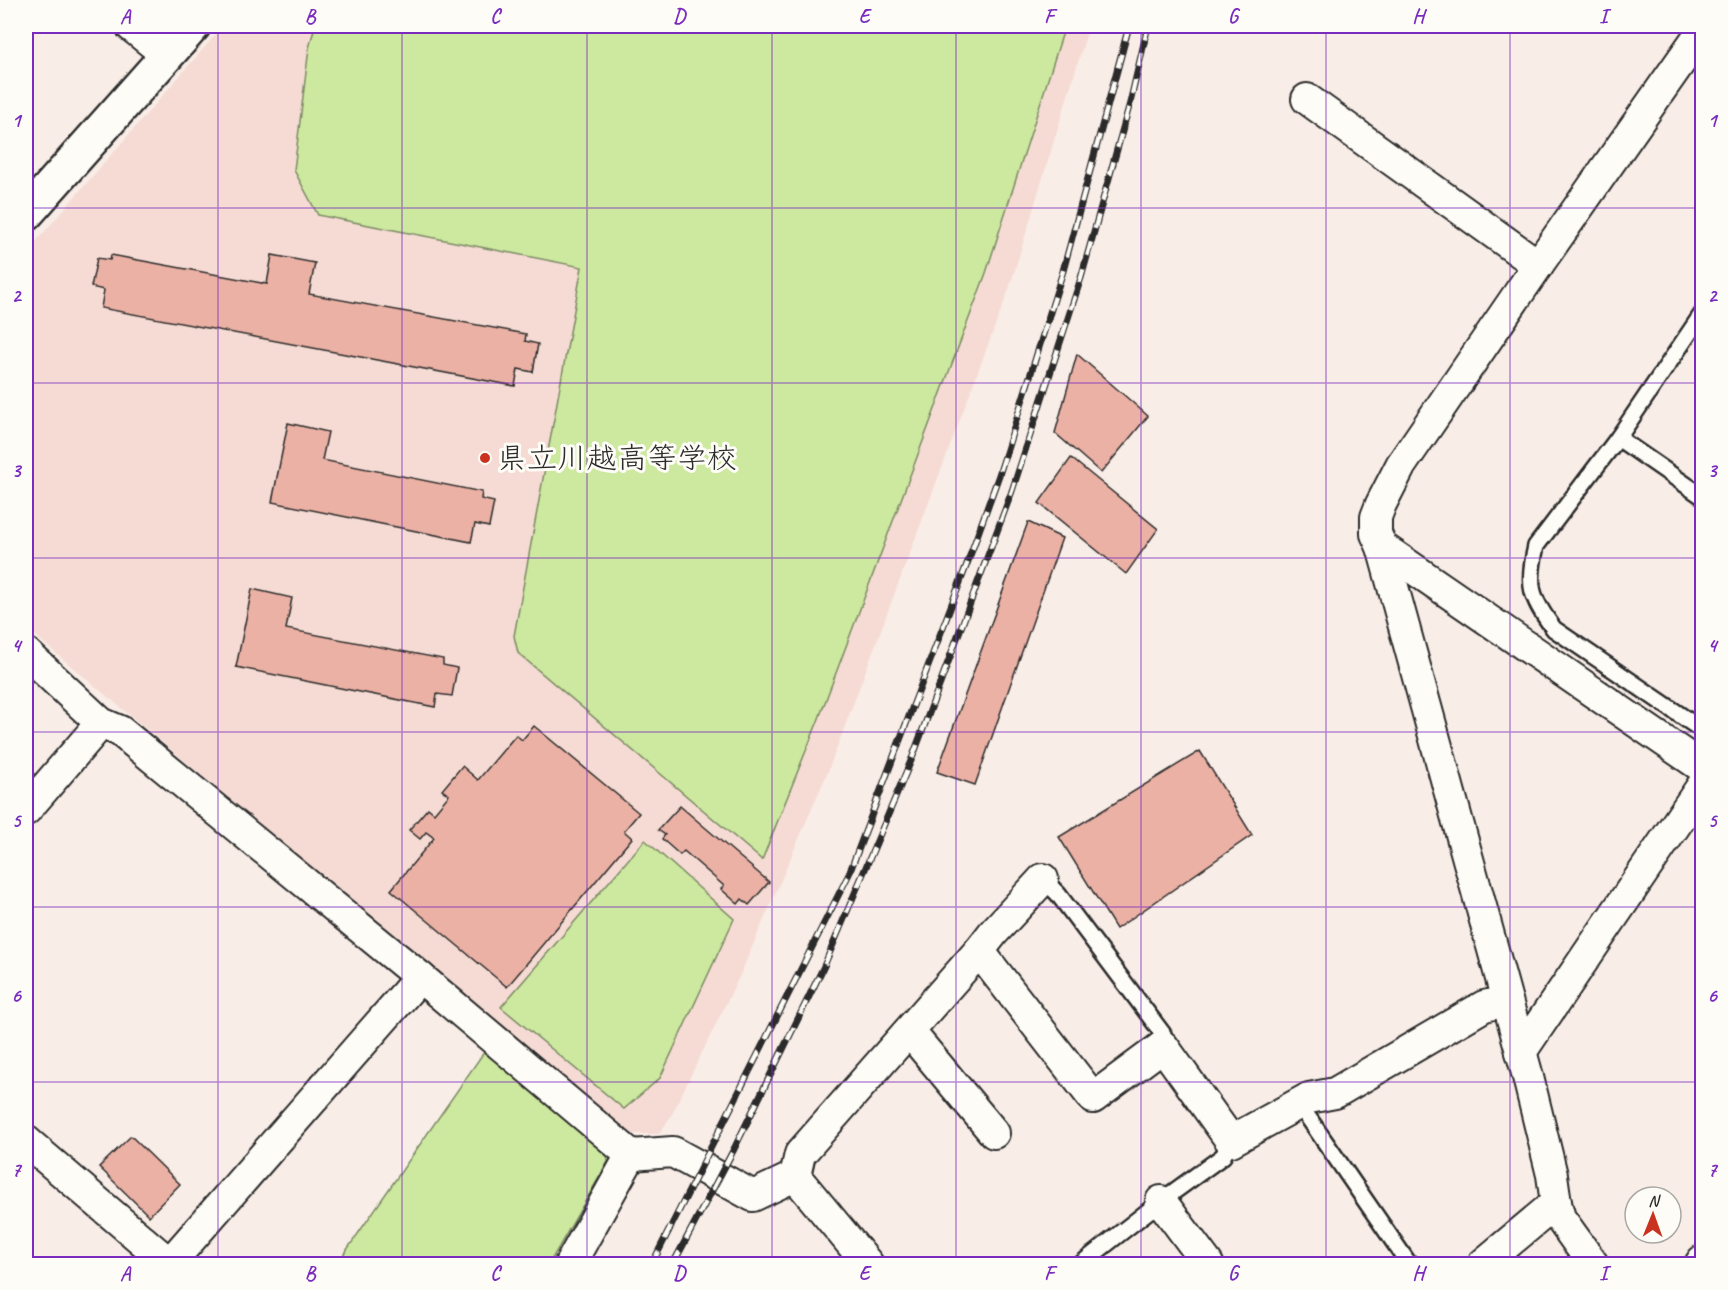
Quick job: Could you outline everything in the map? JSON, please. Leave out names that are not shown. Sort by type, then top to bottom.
[{"type":"street","points":[[132,26],[167,55]]},
{"type":"street","points":[[26,214],[193,26]]},
{"type":"street","points":[[1593,1264],[1560,1218],[1552,1175],[1521,1052],[1382,547],[1376,534],[1376,518],[1401,465],[1702,31]]},
{"type":"street","points":[[1307,99],[1538,265]]},
{"type":"street","points":[[1382,547],[1702,767]]},
{"type":"street","points":[[26,653],[101,723],[120,731],[420,977],[631,1155],[673,1152],[753,1196],[795,1176]]},
{"type":"street","points":[[26,810],[101,723]]},
{"type":"street","points":[[1521,1052],[1702,786]]},
{"type":"street","points":[[795,1176],[800,1154],[1043,879]]},
{"type":"street","points":[[979,951],[1093,1098],[1163,1046],[1231,1141],[1309,1098],[1335,1093],[1484,1006],[1507,1001]]},
{"type":"street","points":[[26,1140],[170,1264],[420,977]]},
{"type":"street","points":[[909,1031],[994,1133]]},
{"type":"street","points":[[570,1264],[631,1155]]},
{"type":"street","points":[[795,1176],[868,1264]]},
{"type":"street","points":[[1161,1201],[1208,1264]]},
{"type":"street","points":[[1483,1264],[1556,1203]]},
{"type":"lane","points":[[1702,314],[1618,438],[1536,546],[1531,582],[1539,608],[1554,629],[1702,730]]},
{"type":"lane","points":[[1618,438],[1702,496]]},
{"type":"lane","points":[[1043,879],[1058,894],[1163,1034],[1163,1046]]},
{"type":"lane","points":[[1299,1104],[1409,1264]]},
{"type":"lane","points":[[1081,1264],[1161,1201],[1224,1156],[1231,1141]]},
{"type":"shaded area","name":"県立川越高等学校","points":[[223,26],[1089,26],[1009,289],[828,771],[741,973],[671,1116],[659,1134],[630,1134],[26,627],[26,253]]},
{"type":"green space","points":[[315,26],[1065,26],[986,273],[818,721],[762,860],[518,653],[514,636],[582,267],[318,215],[294,170],[309,48]]},
{"type":"green space","points":[[645,840],[734,919],[660,1078],[624,1109],[501,1007]]},
{"type":"green space","points":[[484,1052],[607,1151],[608,1162],[549,1264],[337,1264]]},
{"type":"building","points":[[111,255],[267,284],[272,255],[315,263],[309,294],[526,334],[525,341],[538,344],[533,372],[518,369],[515,386],[101,308],[104,290],[91,287],[97,258],[110,260]]},
{"type":"building","points":[[1077,354],[1148,416],[1101,473],[1055,433]]},
{"type":"building","points":[[288,423],[328,432],[322,460],[482,492],[481,499],[494,502],[489,527],[475,524],[471,542],[272,502]]},
{"type":"building","points":[[1071,458],[1158,529],[1126,574],[1039,503]]},
{"type":"building","points":[[1028,522],[1062,538],[975,785],[937,772]]},
{"type":"building","points":[[252,589],[292,598],[286,629],[443,659],[443,665],[457,668],[452,696],[437,694],[435,707],[236,667]]},
{"type":"building","points":[[534,726],[639,813],[624,831],[632,838],[507,987],[391,890],[434,838],[426,832],[420,839],[409,830],[428,808],[434,813],[449,795],[442,790],[462,766],[478,780],[516,735],[522,740]]},
{"type":"building","points":[[1200,751],[1252,835],[1116,929],[1059,837]]},
{"type":"building","points":[[680,806],[769,882],[749,905],[742,899],[738,904],[721,889],[724,886],[684,851],[680,855],[662,839],[665,835],[658,830]]},
{"type":"building","points":[[131,1136],[180,1184],[149,1216],[99,1167]]},
{"type":"railway","points":[[652,1264],[849,874],[999,475],[1063,271],[1129,26]]},
{"type":"railway","points":[[673,1264],[734,1149],[824,966],[913,756],[1012,491],[1081,278],[1130,103],[1148,26]]},
{"type":"place","name":"県立川越高等学校","points":[[485,458]]}]
